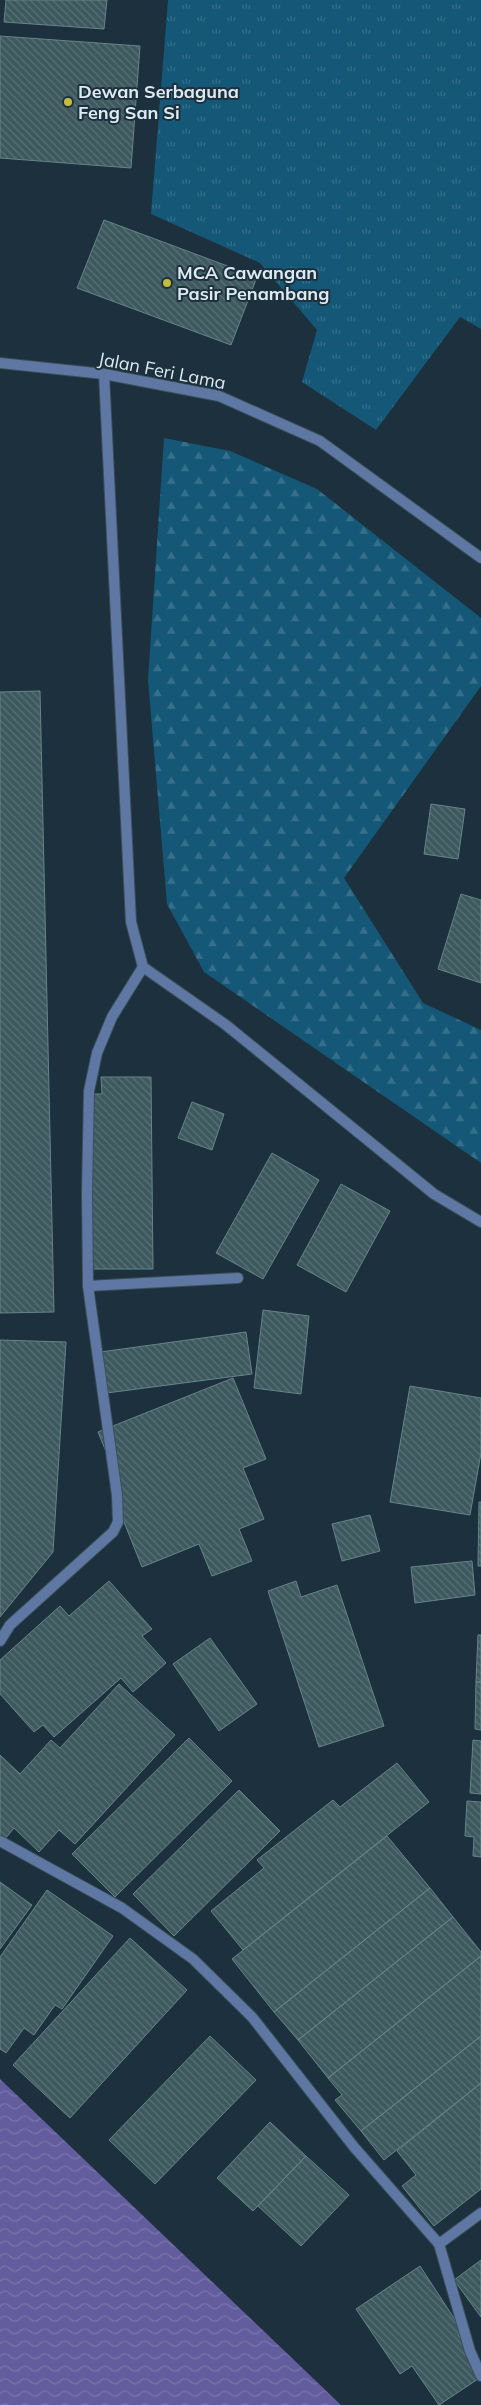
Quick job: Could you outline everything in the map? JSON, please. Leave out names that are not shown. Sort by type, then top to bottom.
[{"type":"street","name":"Jalan Feri Lama","points":[[0,364],[104,374],[219,396],[320,441],[481,558]]},
{"type":"street","points":[[104,374],[131,922],[143,967],[226,1025],[434,1194],[481,1222]]},
{"type":"street","points":[[0,1641],[10,1626],[64,1574],[104,1543],[118,1522],[117,1495],[88,1286],[86,1193],[89,1091],[96,1054],[112,1016],[143,967]]},
{"type":"street","points":[[88,1286],[238,1278]]},
{"type":"street","points":[[0,1842],[122,1908],[193,1959],[252,2017],[354,2147],[439,2244],[470,2351],[481,2376]]},
{"type":"street","points":[[439,2244],[481,2213]]},
{"type":"green space","points":[[168,0],[481,0],[481,329],[460,317],[376,430],[302,382],[317,330],[260,263],[151,214]]},
{"type":"green space","points":[[164,438],[230,451],[317,489],[481,618],[481,686],[344,878],[423,1003],[481,1030],[481,1163],[204,972],[167,904],[148,680]]},
{"type":"water","points":[[0,2079],[341,2405],[0,2405]]},
{"type":"building","points":[[6,0],[107,0],[104,29],[4,22]]},
{"type":"building","name":"Dewan Serbaguna Feng San Si","points":[[0,36],[140,46],[131,168],[0,158]]},
{"type":"building","name":"MCA Cawangan Pasir Penambang","points":[[104,220],[257,277],[231,345],[77,288]]},
{"type":"building","points":[[40,691],[54,1312],[0,1313],[0,692]]},
{"type":"building","points":[[431,804],[465,809],[458,859],[424,854]]},
{"type":"building","points":[[461,894],[481,900],[481,983],[438,969]]},
{"type":"building","points":[[101,1077],[151,1077],[153,1269],[90,1269],[88,1094],[102,1094]]},
{"type":"building","points":[[192,1102],[224,1114],[212,1150],[178,1138]]},
{"type":"building","points":[[272,1153],[319,1180],[263,1279],[216,1253]]},
{"type":"building","points":[[341,1184],[390,1211],[346,1292],[297,1265]]},
{"type":"building","points":[[263,1310],[309,1316],[301,1394],[254,1388]]},
{"type":"building","points":[[246,1332],[252,1374],[99,1394],[93,1353]]},
{"type":"building","points":[[0,1340],[66,1342],[53,1552],[0,1617]]},
{"type":"building","points":[[233,1378],[266,1459],[243,1468],[264,1519],[239,1529],[252,1561],[212,1576],[199,1544],[142,1567],[110,1487],[119,1483],[98,1432]]},
{"type":"building","points":[[410,1386],[481,1398],[481,1453],[470,1515],[390,1502]]},
{"type":"building","points":[[479,1502],[481,1502],[481,1566],[478,1566]]},
{"type":"building","points":[[370,1515],[380,1551],[342,1561],[332,1524]]},
{"type":"building","points":[[472,1561],[475,1595],[415,1603],[411,1567]]},
{"type":"building","points":[[109,1581],[152,1629],[142,1636],[166,1663],[133,1692],[121,1678],[54,1737],[43,1725],[34,1732],[0,1694],[0,1660],[60,1606],[69,1616]]},
{"type":"building","points":[[296,1581],[301,1597],[337,1585],[384,1726],[319,1747],[268,1591]]},
{"type":"building","points":[[478,1635],[481,1635],[481,1682],[476,1682]]},
{"type":"building","points":[[210,1638],[257,1704],[219,1731],[173,1664]]},
{"type":"building","points":[[476,1682],[481,1682],[481,1730],[475,1729]]},
{"type":"building","points":[[119,1684],[175,1735],[75,1844],[59,1830],[39,1852],[14,1828],[4,1840],[0,1836],[0,1755],[20,1774],[51,1740],[60,1748]]},
{"type":"building","points":[[189,1738],[232,1781],[115,1897],[72,1854]]},
{"type":"building","points":[[473,1740],[481,1741],[481,1794],[470,1793]]},
{"type":"building","points":[[397,1763],[429,1802],[243,1950],[211,1911],[264,1868],[257,1860],[333,1800],[340,1807]]},
{"type":"building","points":[[239,1790],[280,1831],[174,1936],[133,1894]]},
{"type":"building","points":[[467,1801],[481,1802],[481,1857],[473,1856],[474,1837],[465,1836]]},
{"type":"building","points":[[387,1836],[430,1888],[274,2012],[232,1959]]},
{"type":"building","points":[[0,1882],[32,1905],[0,1949]]},
{"type":"building","points":[[430,1888],[453,1917],[298,2040],[274,2012]]},
{"type":"building","points":[[47,1890],[113,1936],[62,2009],[55,2005],[34,2035],[24,2028],[6,2053],[0,2049],[0,1957]]},
{"type":"building","points":[[453,1917],[481,1952],[481,1956],[328,2078],[298,2040]]},
{"type":"building","points":[[130,1938],[187,1990],[70,2118],[13,2065]]},
{"type":"building","points":[[481,1956],[481,2036],[361,2131],[335,2100],[342,2095],[328,2078]]},
{"type":"building","points":[[210,2036],[256,2080],[155,2184],[109,2140]]},
{"type":"building","points":[[481,2036],[481,2083],[384,2160],[361,2131]]},
{"type":"building","points":[[481,2083],[481,2189],[434,2226],[402,2186],[416,2175],[397,2151]]},
{"type":"building","points":[[270,2122],[306,2156],[253,2211],[217,2178]]},
{"type":"building","points":[[306,2156],[349,2195],[301,2246],[258,2206]]},
{"type":"building","points":[[481,2260],[481,2317],[454,2280]]},
{"type":"building","points":[[420,2266],[463,2332],[458,2335],[481,2369],[481,2377],[439,2405],[412,2366],[400,2374],[356,2309]]},
{"type":"place","name":"Dewan Serbaguna Feng San Si","points":[[68,102]]},
{"type":"place","name":"MCA Cawangan Pasir Penambang","points":[[167,283]]}]
